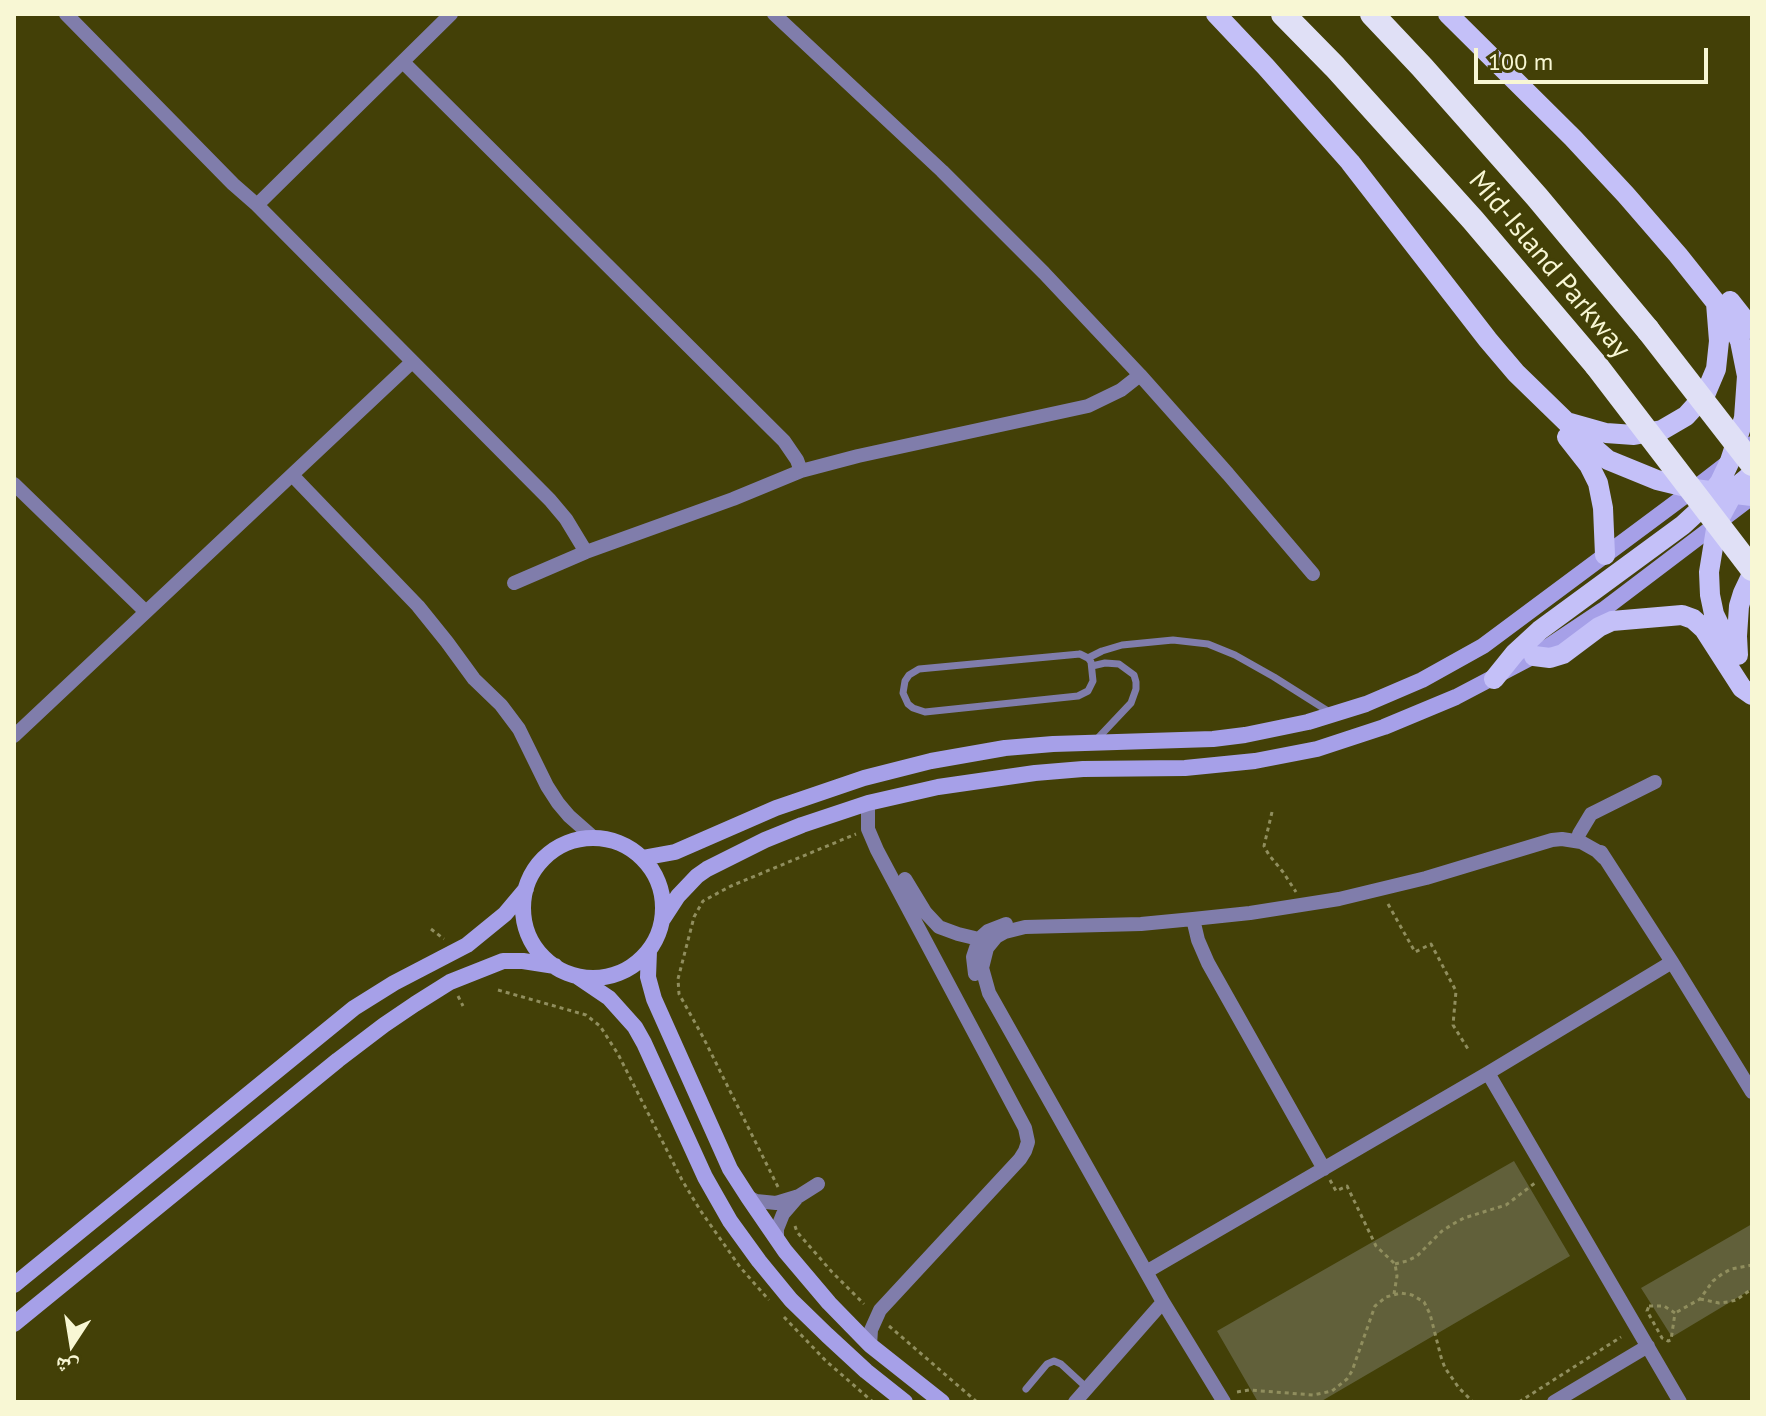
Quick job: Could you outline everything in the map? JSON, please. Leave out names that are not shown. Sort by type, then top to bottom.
[{"type":"highway","name":"Mid-Island Parkway","points":[[1283,14],[1473,220],[1596,365],[1752,571]]},
{"type":"highway","name":"Mid-Island Parkway","points":[[1372,14],[1537,197],[1648,330],[1733,483]]},
{"type":"main road","points":[[1216,14],[1319,126],[1516,373],[1608,460],[1657,480],[1733,483]]},
{"type":"main road","points":[[1448,14],[1626,195],[1725,314],[1740,341],[1747,376],[1744,418],[1733,483],[1717,523],[1709,572],[1714,614],[1724,637],[1752,680]]},
{"type":"main road","points":[[1678,255],[1709,275],[1752,329]]},
{"type":"main road","points":[[1567,422],[1606,433],[1634,435],[1662,430],[1686,416],[1705,395],[1716,369],[1719,355],[1716,303]]},
{"type":"main road","points":[[1552,406],[1558,427],[1589,465],[1598,483],[1603,508],[1605,555]]},
{"type":"main road","points":[[1494,679],[1527,642],[1683,525],[1733,483]]},
{"type":"main road","points":[[1739,662],[1739,606],[1752,571]]},
{"type":"main road","points":[[1534,656],[1558,656],[1612,621],[1682,615],[1693,619],[1704,629],[1742,688],[1752,695]]},
{"type":"street","points":[[66,14],[558,510],[586,552]]},
{"type":"street","points":[[257,205],[451,14]]},
{"type":"street","points":[[774,14],[962,190],[1044,273],[1140,375],[1313,574]]},
{"type":"street","points":[[403,62],[784,441],[801,471]]},
{"type":"street","points":[[14,736],[412,362]]},
{"type":"street","points":[[514,583],[586,552],[801,471],[1088,406],[1111,397],[1140,375]]},
{"type":"street","points":[[642,858],[675,852],[776,808],[902,767],[1005,748],[1213,739],[1276,729],[1333,715],[1394,692],[1453,664],[1512,626],[1605,555],[1733,483],[1752,444]]},
{"type":"street","points":[[292,475],[418,606],[474,679],[501,705],[519,729],[558,803],[594,838]]},
{"type":"street","points":[[14,484],[146,612]]},
{"type":"street","points":[[663,919],[678,896],[707,869],[765,840],[865,804],[938,787],[1035,773],[1197,767],[1255,761],[1317,749],[1384,727],[1494,679],[1534,656],[1603,610],[1717,523]]},
{"type":"street","points":[[855,781],[865,804],[868,829],[881,858],[1025,1128],[1028,1142],[1020,1159],[880,1310],[871,1330],[870,1345]]},
{"type":"street","points":[[1579,834],[1586,820],[1598,809],[1655,782]]},
{"type":"street","points":[[1543,842],[1563,832],[1579,834],[1595,843],[1752,1092]]},
{"type":"street","points":[[555,966],[537,949],[526,927],[524,914],[530,877],[550,853],[563,845],[594,838],[623,845],[642,858],[656,875],[663,904],[659,933],[649,951],[635,964],[614,975],[578,977]]},
{"type":"street","points":[[1223,1400],[1163,1302],[989,993],[978,981],[973,965],[974,949],[1015,928],[1141,924],[1306,904],[1426,878],[1562,839],[1581,842],[1604,858]]},
{"type":"street","points":[[905,879],[925,912],[939,927],[985,941]]},
{"type":"street","points":[[14,1285],[354,1008],[467,945],[505,914],[526,889]]},
{"type":"street","points":[[1193,919],[1208,963],[1324,1169]]},
{"type":"street","points":[[649,951],[648,977],[654,999],[730,1169],[748,1197],[805,1276],[829,1303],[870,1345],[942,1402]]},
{"type":"street","points":[[14,1324],[384,1025],[450,982],[503,961],[523,961],[555,966],[578,977],[609,998],[635,1027],[705,1177],[730,1221],[791,1300],[866,1371],[905,1402]]},
{"type":"street","points":[[1146,1272],[1672,962]]},
{"type":"street","points":[[1488,1073],[1680,1402]]},
{"type":"street","points":[[748,1197],[776,1203],[799,1196],[818,1184]]},
{"type":"street","points":[[777,1237],[783,1214],[799,1196]]},
{"type":"street","points":[[1075,1402],[1163,1302]]},
{"type":"street","points":[[1554,1402],[1648,1346]]},
{"type":"lane","points":[[1090,662],[1102,651],[1122,645],[1173,640],[1208,644],[1235,655],[1333,715]]},
{"type":"lane","points":[[1090,662],[1092,686],[1078,696],[925,712],[908,704],[903,693],[905,681],[919,669],[1080,654],[1090,662],[1125,667],[1134,675],[1135,696],[1094,742]]},
{"type":"lane","points":[[1026,1389],[1047,1364],[1054,1361],[1087,1388]]},
{"type":"path","points":[[1272,812],[1265,840],[1266,851],[1306,904]]},
{"type":"path","points":[[781,1193],[679,994],[678,979],[694,917],[703,901],[731,886],[868,829]]},
{"type":"path","points":[[1383,894],[1415,952],[1431,944],[1456,991],[1453,1025],[1468,1049]]},
{"type":"path","points":[[1324,1169],[1336,1191],[1347,1186],[1376,1246],[1395,1264],[1398,1272],[1394,1294]]},
{"type":"path","points":[[1395,1264],[1417,1256],[1442,1231],[1464,1218],[1506,1205],[1546,1172]]},
{"type":"path","points":[[792,1219],[797,1232],[864,1304]]},
{"type":"path","points":[[1675,1313],[1700,1299],[1722,1274],[1752,1265]]},
{"type":"path","points":[[1700,1299],[1728,1302],[1752,1289]]},
{"type":"path","points":[[1223,1400],[1233,1393],[1249,1390],[1313,1395],[1332,1391],[1352,1371],[1375,1306],[1386,1297],[1401,1293],[1424,1302],[1445,1368],[1473,1402]]},
{"type":"path","points":[[1664,1306],[1675,1313],[1671,1340],[1665,1341],[1647,1308],[1664,1306]]},
{"type":"path","points":[[881,1319],[977,1402]]},
{"type":"path","points":[[1519,1402],[1621,1337]]},
{"type":"shaded area","points":[[1514,1161],[1570,1256],[1320,1402],[1258,1402],[1217,1331]]},
{"type":"shaded area","points":[[1752,1224],[1752,1289],[1672,1337],[1641,1288]]}]
